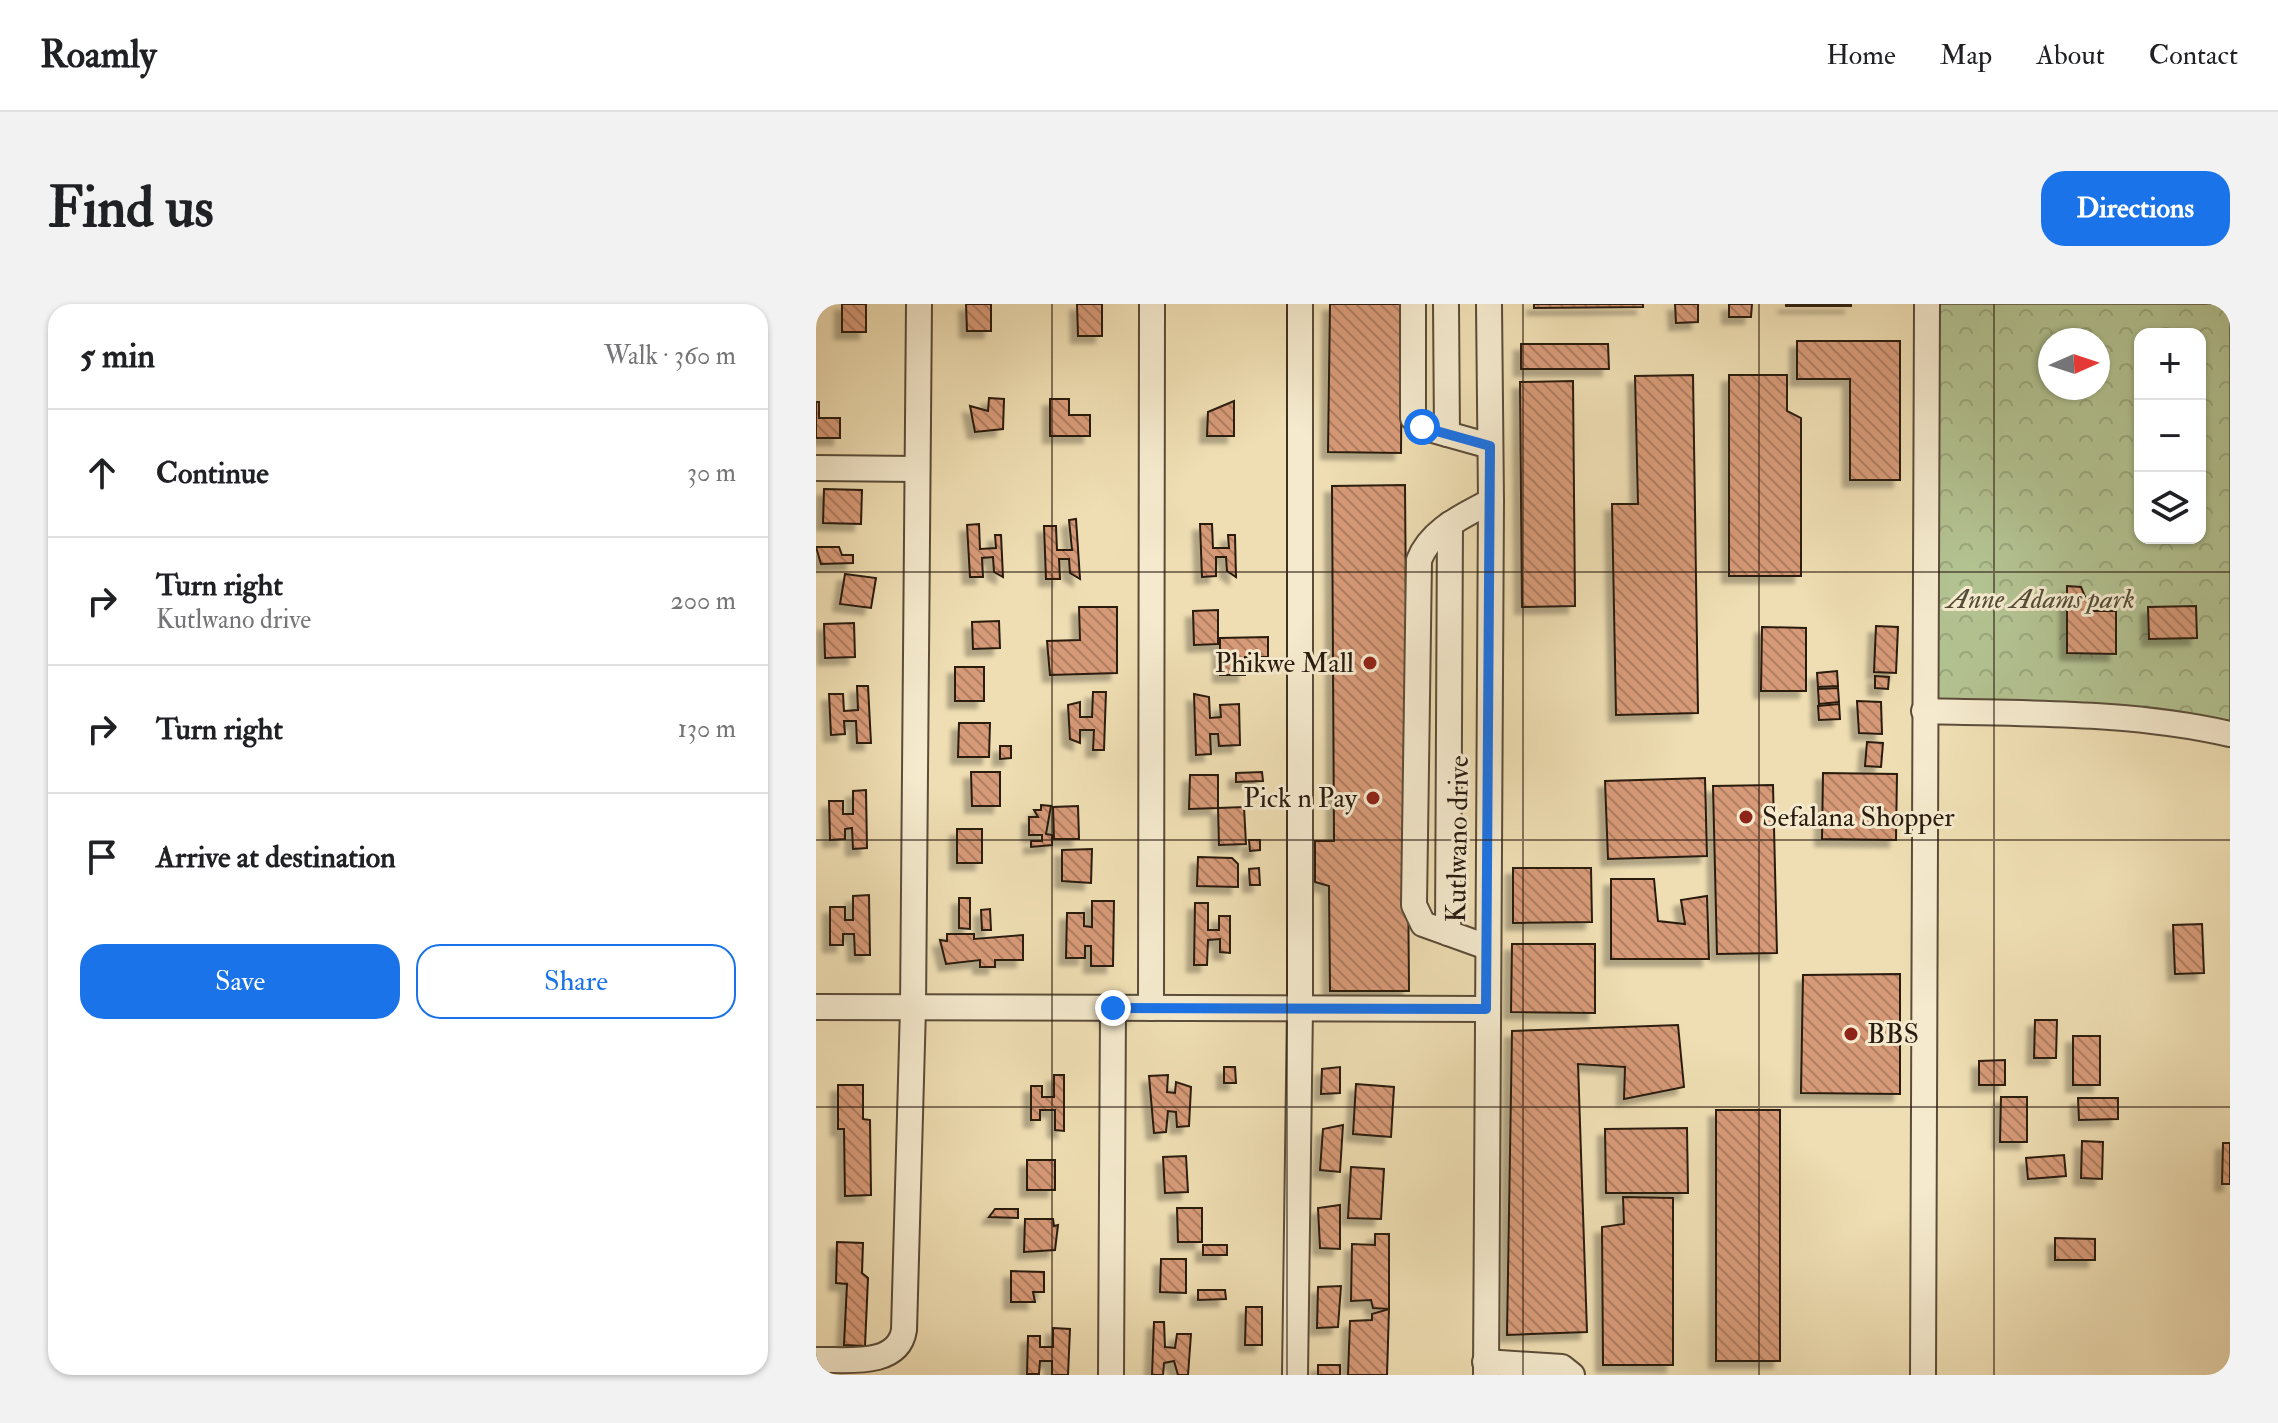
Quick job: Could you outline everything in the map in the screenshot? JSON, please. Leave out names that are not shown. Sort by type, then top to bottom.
[{"type":"street","points":[[816,1360],[881,1357],[903,1338],[913,1008],[919,304]]},
{"type":"street","points":[[1151,1008],[1152,304]]},
{"type":"street","points":[[1295,1375],[1300,1008],[1300,304]]},
{"type":"street","points":[[1413,304],[1413,418],[1422,427],[1490,446]]},
{"type":"street","points":[[1446,304],[1447,434]]},
{"type":"street","name":"Kutlwano drive","points":[[1486,1368],[1491,501],[1489,304]]},
{"type":"street","points":[[1923,1375],[1927,304]]},
{"type":"street","points":[[816,468],[917,469]]},
{"type":"street","points":[[1487,947],[1423,924],[1414,905],[1419,560],[1424,548],[1450,524],[1491,501]]},
{"type":"street","points":[[1448,933],[1450,524]]},
{"type":"street","points":[[1924,711],[2121,717],[2180,722],[2230,734]]},
{"type":"street","points":[[816,1007],[1486,1009]]},
{"type":"street","points":[[1111,1375],[1113,1008]]},
{"type":"street","points":[[1486,1368],[1526,1370],[1562,1367],[1572,1375]]},
{"type":"green space","name":"Anne Adams park","points":[[1927,304],[2230,304],[2230,739],[1924,711]]},
{"type":"building","points":[[842,304],[866,304],[866,332],[842,332]]},
{"type":"building","points":[[966,304],[991,304],[991,331],[967,331]]},
{"type":"building","points":[[1077,304],[1102,304],[1102,336],[1078,336]]},
{"type":"building","points":[[1330,304],[1402,304],[1401,453],[1328,452]]},
{"type":"building","points":[[1534,304],[1643,304],[1643,307],[1534,308]]},
{"type":"building","points":[[1675,304],[1698,304],[1698,322],[1676,323]]},
{"type":"building","points":[[1729,304],[1752,304],[1751,317],[1729,317]]},
{"type":"building","points":[[1851,304],[1851,306],[1786,306]]},
{"type":"building","points":[[1797,341],[1900,341],[1900,480],[1850,480],[1850,379],[1797,379]]},
{"type":"building","points":[[1521,344],[1608,344],[1609,369],[1521,369]]},
{"type":"building","points":[[1693,375],[1698,713],[1616,715],[1612,504],[1638,504],[1635,376]]},
{"type":"building","points":[[1729,375],[1787,375],[1787,411],[1801,418],[1801,576],[1729,576]]},
{"type":"building","points":[[1573,381],[1575,606],[1522,607],[1520,382]]},
{"type":"building","points":[[989,398],[1004,399],[1003,429],[975,432],[970,406],[988,411]]},
{"type":"building","points":[[1050,399],[1069,399],[1069,415],[1090,415],[1090,436],[1050,436]]},
{"type":"building","points":[[1234,401],[1234,436],[1207,436],[1208,412]]},
{"type":"building","points":[[816,402],[819,402],[819,418],[840,418],[840,438],[816,438]]},
{"type":"building","name":"Phikwe Mall","points":[[1405,485],[1409,991],[1330,991],[1329,886],[1315,882],[1315,841],[1334,841],[1332,486]]},
{"type":"building","points":[[824,489],[862,490],[861,524],[823,523]]},
{"type":"building","points":[[1076,519],[1080,579],[1070,573],[1069,559],[1059,559],[1060,579],[1046,579],[1044,526],[1056,526],[1057,550],[1072,550],[1069,520]]},
{"type":"building","points":[[979,524],[980,549],[996,548],[995,535],[1001,535],[1003,577],[994,572],[993,557],[982,558],[983,577],[970,577],[967,525]]},
{"type":"building","points":[[1200,524],[1212,524],[1213,548],[1229,548],[1228,535],[1235,535],[1236,577],[1227,571],[1226,557],[1216,557],[1216,576],[1202,577]]},
{"type":"building","points":[[816,547],[839,547],[842,555],[853,555],[853,563],[821,564]]},
{"type":"building","points":[[845,574],[876,578],[871,608],[840,604]]},
{"type":"building","points":[[2067,586],[2081,587],[2091,611],[2116,611],[2116,654],[2067,653]]},
{"type":"building","points":[[2196,606],[2197,638],[2149,639],[2148,607]]},
{"type":"building","points":[[1079,607],[1117,607],[1117,673],[1050,675],[1047,641],[1080,640]]},
{"type":"building","points":[[1218,610],[1218,644],[1194,645],[1193,611]]},
{"type":"building","points":[[999,621],[1000,648],[973,649],[972,622]]},
{"type":"building","points":[[854,623],[855,657],[825,658],[824,624]]},
{"type":"building","points":[[1876,626],[1898,627],[1896,673],[1874,672]]},
{"type":"building","points":[[1762,627],[1806,628],[1806,691],[1761,691]]},
{"type":"building","points":[[1268,637],[1268,657],[1245,657],[1245,675],[1220,675],[1220,638]]},
{"type":"building","points":[[955,667],[984,667],[984,701],[955,701]]},
{"type":"building","points":[[1837,671],[1838,686],[1818,687],[1817,673]]},
{"type":"building","points":[[1875,676],[1889,677],[1888,689],[1875,688]]},
{"type":"building","points":[[857,686],[868,686],[871,743],[857,743],[856,721],[844,721],[845,734],[831,735],[829,694],[843,694],[844,711],[858,710]]},
{"type":"building","points":[[1838,688],[1839,702],[1819,704],[1818,689]]},
{"type":"building","points":[[1093,692],[1106,692],[1104,750],[1093,750],[1094,730],[1080,730],[1080,743],[1070,739],[1068,705],[1080,702],[1080,717],[1092,717]]},
{"type":"building","points":[[1194,694],[1209,697],[1210,718],[1221,717],[1220,705],[1239,704],[1240,745],[1219,746],[1218,734],[1210,734],[1211,754],[1196,755]]},
{"type":"building","points":[[1857,701],[1881,702],[1882,734],[1859,733]]},
{"type":"building","points":[[1839,704],[1840,719],[1819,720],[1818,706]]},
{"type":"building","points":[[959,723],[990,723],[989,757],[958,757]]},
{"type":"building","points":[[1867,742],[1883,743],[1881,767],[1865,766]]},
{"type":"building","points":[[1000,746],[1011,746],[1011,758],[1000,759]]},
{"type":"building","points":[[971,772],[1000,772],[1000,806],[972,806]]},
{"type":"building","points":[[1262,772],[1263,781],[1236,782],[1236,773]]},
{"type":"building","points":[[1823,773],[1897,774],[1896,840],[1822,839]]},
{"type":"building","points":[[1190,775],[1218,775],[1218,808],[1189,809]]},
{"type":"building","points":[[1705,778],[1707,856],[1608,859],[1605,781]]},
{"type":"building","points":[[1773,785],[1777,953],[1717,954],[1713,786]]},
{"type":"building","points":[[866,790],[867,848],[853,849],[852,828],[845,829],[845,839],[830,840],[829,801],[843,801],[843,814],[853,814],[853,791]]},
{"type":"building","points":[[1041,805],[1051,806],[1046,834],[1052,835],[1052,845],[1031,847],[1031,841],[1042,841],[1042,835],[1029,835],[1029,817],[1038,817],[1034,810],[1041,810]]},
{"type":"building","points":[[1078,806],[1079,839],[1054,839],[1053,807]]},
{"type":"building","points":[[1244,807],[1246,844],[1219,845],[1218,808]]},
{"type":"building","points":[[957,829],[982,829],[982,863],[957,863]]},
{"type":"building","points":[[1249,840],[1260,840],[1260,850],[1250,851]]},
{"type":"building","points":[[1092,849],[1091,883],[1062,881],[1062,850]]},
{"type":"building","points":[[1198,857],[1232,858],[1238,864],[1238,887],[1197,886]]},
{"type":"building","points":[[1259,868],[1260,885],[1250,885],[1249,869]]},
{"type":"building","points":[[1513,868],[1591,868],[1592,922],[1513,923]]},
{"type":"building","points":[[1611,879],[1654,879],[1658,921],[1685,924],[1681,900],[1707,896],[1709,959],[1611,959]]},
{"type":"building","points":[[869,895],[870,955],[855,955],[854,934],[843,934],[843,945],[830,945],[830,907],[845,907],[845,920],[853,920],[853,896]]},
{"type":"building","points":[[959,898],[970,898],[970,929],[959,928]]},
{"type":"building","points":[[1092,901],[1114,901],[1113,966],[1091,966],[1091,946],[1085,946],[1085,958],[1066,958],[1067,913],[1084,913],[1084,926],[1092,927]]},
{"type":"building","points":[[1195,903],[1208,903],[1208,930],[1219,930],[1219,916],[1230,916],[1230,953],[1220,952],[1220,939],[1208,940],[1207,965],[1194,965]]},
{"type":"building","points":[[990,909],[991,930],[982,930],[981,910]]},
{"type":"building","points":[[2202,924],[2204,973],[2175,974],[2173,925]]},
{"type":"building","points":[[947,934],[974,934],[974,939],[1023,935],[1023,960],[995,960],[995,967],[980,967],[980,960],[946,964],[940,940],[947,941]]},
{"type":"building","points":[[1512,944],[1595,944],[1595,1013],[1511,1012]]},
{"type":"building","name":"BBS","points":[[1900,974],[1900,1094],[1801,1093],[1803,975]]},
{"type":"building","points":[[2035,1020],[2057,1020],[2056,1058],[2034,1058]]},
{"type":"building","points":[[1678,1025],[1684,1087],[1624,1099],[1625,1067],[1578,1064],[1587,1332],[1507,1335],[1512,1031]]},
{"type":"building","points":[[2073,1036],[2100,1036],[2100,1085],[2073,1085]]},
{"type":"building","points":[[2005,1060],[2005,1085],[1979,1085],[1979,1061]]},
{"type":"building","points":[[1224,1067],[1235,1067],[1236,1083],[1224,1083]]},
{"type":"building","points":[[1340,1067],[1340,1093],[1321,1094],[1322,1069]]},
{"type":"building","points":[[1054,1075],[1064,1075],[1064,1131],[1055,1130],[1055,1110],[1040,1110],[1040,1120],[1031,1120],[1031,1086],[1042,1086],[1042,1097],[1054,1097]]},
{"type":"building","points":[[1168,1075],[1167,1092],[1175,1093],[1176,1082],[1191,1087],[1189,1126],[1177,1127],[1176,1112],[1168,1111],[1166,1132],[1154,1133],[1149,1076]]},
{"type":"building","points":[[1356,1084],[1394,1087],[1391,1137],[1353,1134]]},
{"type":"building","points":[[838,1085],[863,1085],[863,1119],[870,1120],[871,1195],[845,1196],[844,1129],[838,1129]]},
{"type":"building","points":[[2001,1097],[2027,1097],[2027,1142],[2000,1142]]},
{"type":"building","points":[[2078,1098],[2118,1098],[2118,1119],[2079,1120]]},
{"type":"building","points":[[1716,1110],[1780,1110],[1780,1361],[1716,1361]]},
{"type":"building","points":[[1343,1125],[1340,1172],[1320,1170],[1323,1129]]},
{"type":"building","points":[[1687,1128],[1688,1193],[1606,1193],[1605,1129]]},
{"type":"building","points":[[2082,1141],[2103,1142],[2102,1179],[2081,1178]]},
{"type":"building","points":[[2223,1143],[2230,1143],[2230,1184],[2222,1184]]},
{"type":"building","points":[[2064,1155],[2066,1176],[2028,1179],[2026,1158]]},
{"type":"building","points":[[1186,1156],[1188,1192],[1165,1193],[1163,1157]]},
{"type":"building","points":[[1027,1160],[1055,1160],[1055,1190],[1027,1190]]},
{"type":"building","points":[[1351,1167],[1384,1169],[1381,1219],[1348,1218]]},
{"type":"building","points":[[1623,1197],[1673,1198],[1673,1365],[1603,1365],[1602,1227],[1624,1224]]},
{"type":"building","points":[[1340,1205],[1340,1249],[1320,1248],[1318,1208]]},
{"type":"building","points":[[1177,1208],[1202,1208],[1202,1242],[1178,1242]]},
{"type":"building","points":[[995,1209],[1018,1209],[1018,1218],[989,1217]]},
{"type":"building","points":[[1025,1219],[1053,1219],[1054,1226],[1058,1225],[1055,1250],[1024,1252]]},
{"type":"building","points":[[1375,1234],[1389,1234],[1389,1309],[1373,1308],[1371,1300],[1351,1301],[1352,1244],[1375,1245]]},
{"type":"building","points":[[2055,1238],[2095,1239],[2095,1260],[2055,1260]]},
{"type":"building","points":[[837,1242],[863,1243],[862,1273],[868,1278],[865,1346],[844,1345],[847,1284],[836,1283]]},
{"type":"building","points":[[1203,1245],[1227,1245],[1227,1255],[1203,1255]]},
{"type":"building","points":[[1161,1259],[1186,1259],[1186,1293],[1160,1292]]},
{"type":"building","points":[[1011,1271],[1044,1272],[1044,1292],[1033,1292],[1035,1302],[1011,1302]]},
{"type":"building","points":[[1341,1286],[1338,1327],[1317,1328],[1318,1287]]},
{"type":"building","points":[[1198,1290],[1225,1290],[1226,1299],[1198,1300]]},
{"type":"building","points":[[1246,1307],[1262,1307],[1262,1345],[1245,1345]]},
{"type":"building","points":[[1389,1309],[1387,1375],[1348,1375],[1350,1321],[1372,1320],[1372,1314]]},
{"type":"building","points":[[1154,1322],[1164,1322],[1165,1347],[1175,1348],[1177,1334],[1191,1334],[1188,1375],[1178,1375],[1174,1361],[1164,1363],[1163,1375],[1152,1375]]},
{"type":"building","points":[[1053,1328],[1070,1329],[1068,1375],[1052,1375],[1052,1361],[1040,1361],[1039,1374],[1027,1374],[1028,1336],[1040,1336],[1040,1347],[1053,1347]]},
{"type":"building","points":[[1318,1365],[1340,1365],[1340,1375],[1318,1375]]},
{"type":"place","name":"Phikwe Mall","points":[[1370,663]]},
{"type":"place","name":"Pick n Pay","points":[[1373,798]]},
{"type":"place","name":"Sefalana Shopper","points":[[1746,817]]},
{"type":"place","name":"BBS","points":[[1851,1034]]},
{"type":"route","points":[[1113,1008],[1486,1009],[1490,446],[1422,427]]}]
